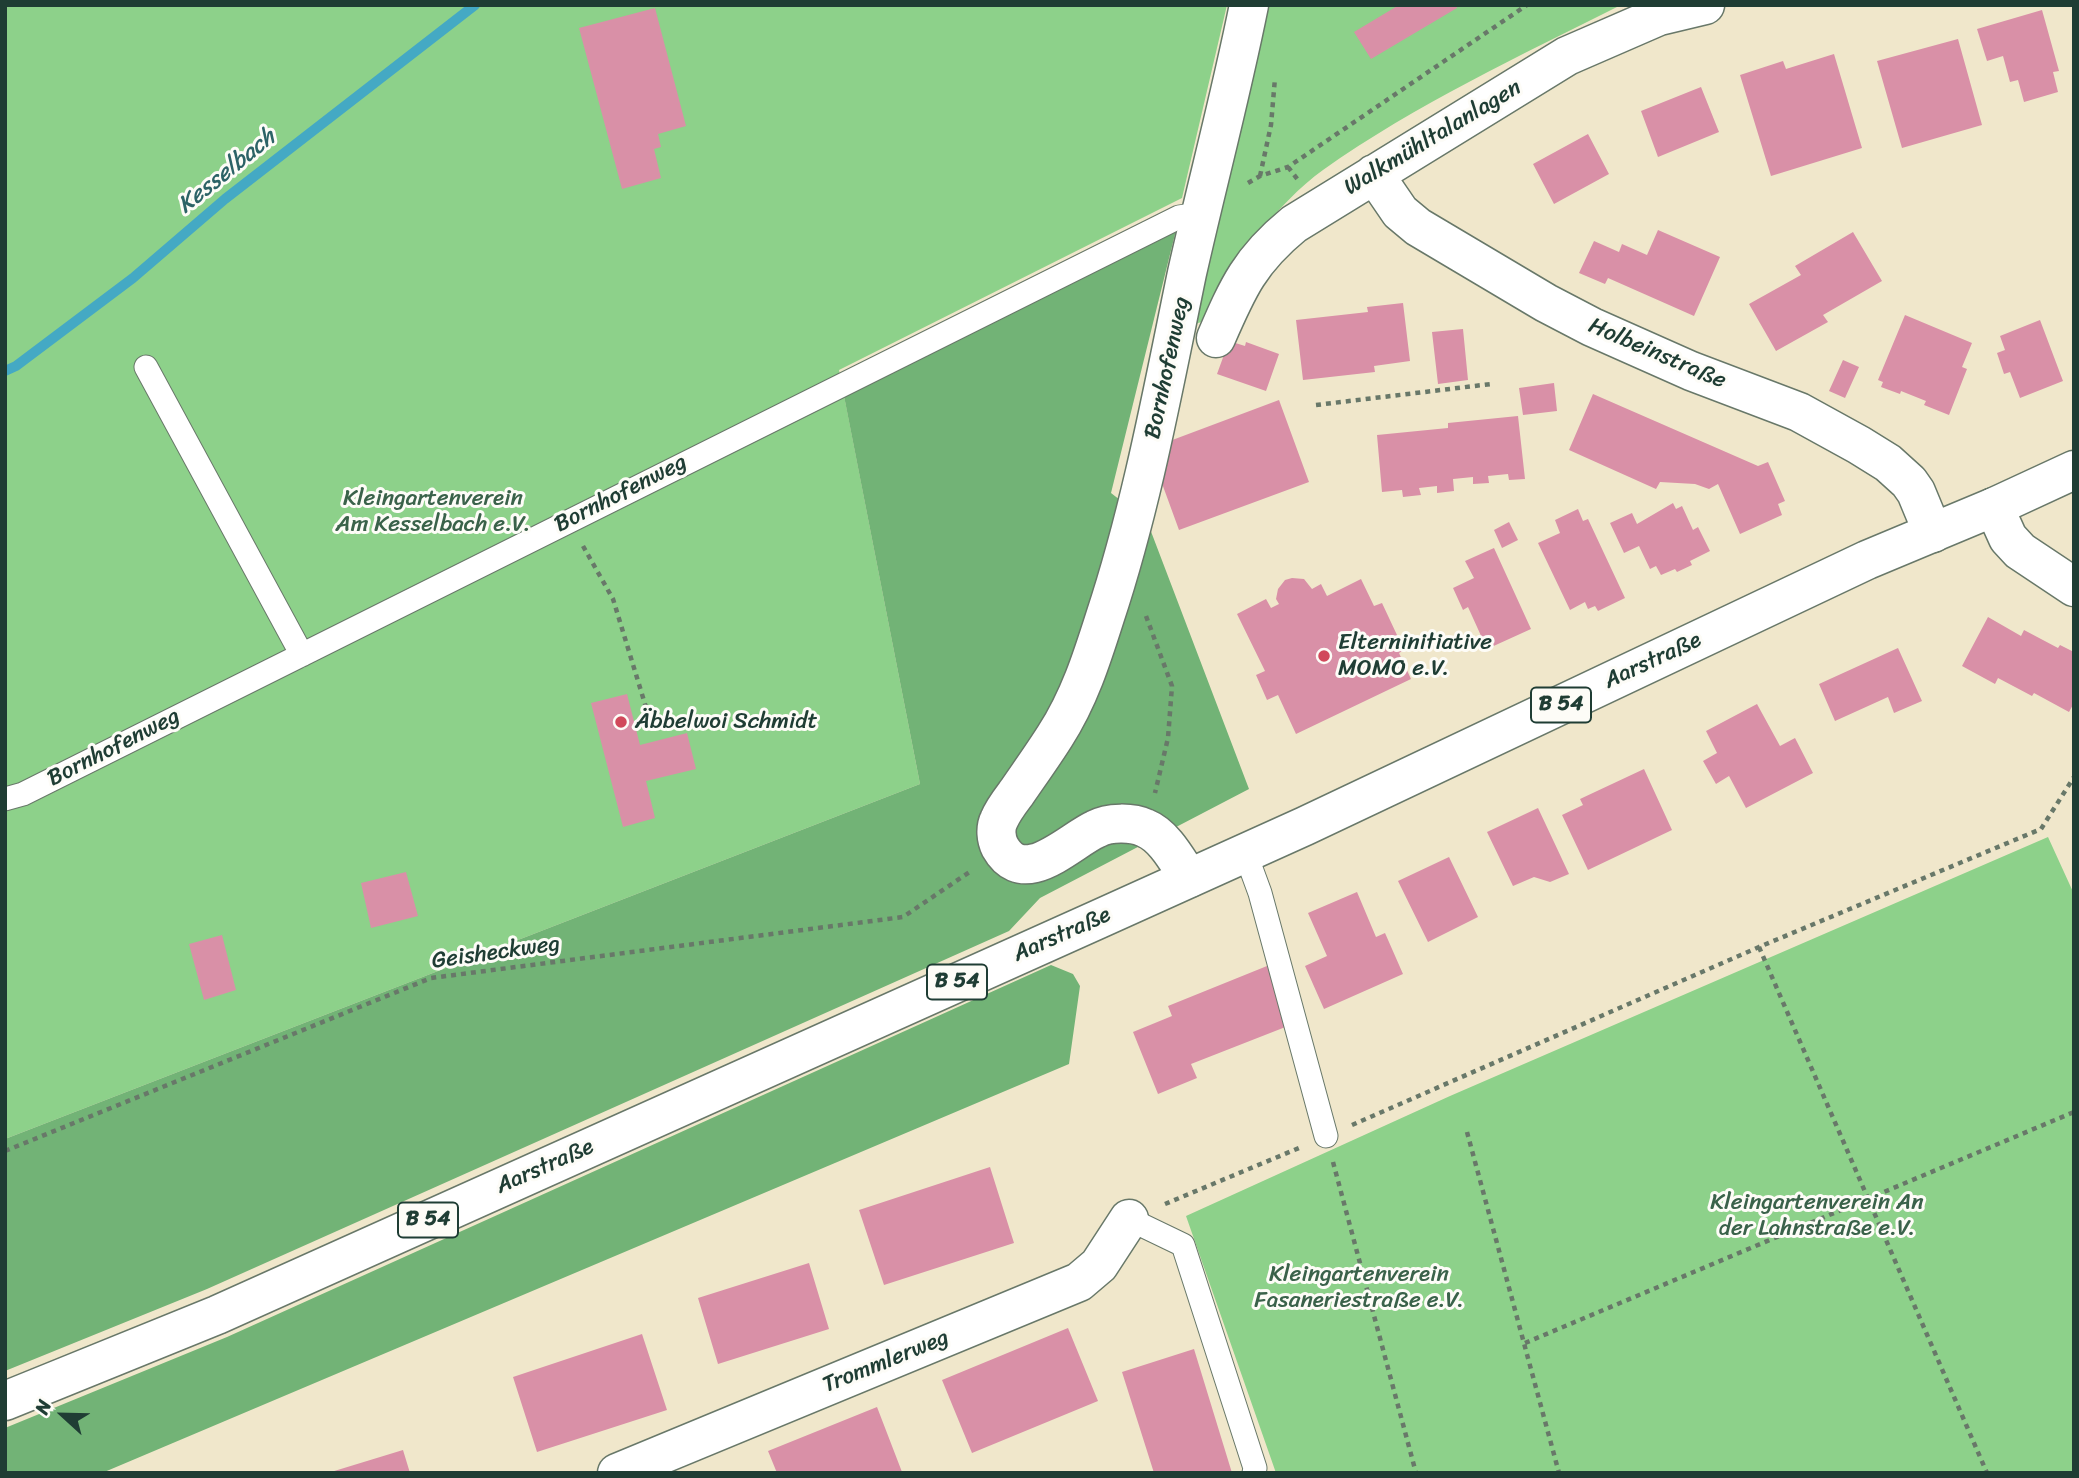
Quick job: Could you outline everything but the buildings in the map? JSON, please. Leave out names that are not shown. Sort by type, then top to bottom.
[{"type":"street","name":"Bornhofenweg","points":[[1001,850],[997,835],[999,819],[1071,708],[1085,678],[1125,558],[1142,494],[1200,214],[1231,95],[1249,5]]},
{"type":"street","name":"Walkmühltalanlagen","points":[[1216,338],[1241,282],[1256,259],[1294,224],[1567,56],[1659,16],[1705,5]]},
{"type":"street","name":"Holbeinstraße","points":[[1374,174],[1400,212],[1418,226],[1570,316],[1691,371],[1799,412],[1878,457],[1909,482],[1933,533]]},
{"type":"street","name":"Aarstraße","points":[[5,1401],[217,1315],[1189,878],[1867,560],[2074,470]]},
{"type":"street","points":[[1994,507],[2008,538],[2020,551],[2074,587]]},
{"type":"street","points":[[1001,850],[1019,863],[1030,865],[1046,860],[1098,828],[1121,824],[1147,828],[1167,846],[1189,878]]},
{"type":"street","name":"Trommlerweg","points":[[617,1473],[1079,1282],[1099,1265],[1129,1219]]},
{"type":"lane","name":"Bornhofenweg","points":[[5,799],[23,794],[1179,217],[1200,214]]},
{"type":"lane","points":[[146,368],[302,655]]},
{"type":"lane","points":[[1245,852],[1260,893],[1328,1143]]},
{"type":"lane","points":[[1129,1219],[1182,1245],[1255,1468],[1254,1473]]},
{"type":"path","points":[[1200,214],[1260,176],[1288,167],[1527,5]]},
{"type":"path","points":[[1260,176],[1271,125],[1277,65]]},
{"type":"path","points":[[1288,167],[1297,178]]},
{"type":"path","points":[[1316,405],[1491,384]]},
{"type":"path","points":[[569,520],[612,599],[652,727]]},
{"type":"path","points":[[1155,792],[1168,738],[1172,686],[1163,662]]},
{"type":"path","points":[[1129,1219],[1328,1143],[1759,947],[2041,829],[2074,777]]},
{"type":"path","name":"Geisheckweg","points":[[5,1151],[431,978],[903,917],[1001,850]]},
{"type":"path","points":[[1759,947],[1987,1473]]},
{"type":"path","points":[[1525,1343],[2074,1112]]},
{"type":"path","points":[[1466,1132],[1559,1473]]},
{"type":"path","points":[[1328,1143],[1416,1473]]},
{"type":"green space","name":"Kleingartenverein Am Kesselbach e.V.","points":[[5,5],[1227,5],[1182,198],[839,370],[920,784],[5,1139]]},
{"type":"green space","points":[[1265,5],[1621,5],[1432,102],[1323,170],[1289,200],[1254,239],[1224,282],[1201,322],[1193,325]]},
{"type":"green space","points":[[1176,230],[1111,493],[1147,521],[1249,789],[1040,898],[1009,931],[207,1289],[5,1371],[5,1139],[920,784],[844,396]]},
{"type":"green space","name":"Kleingartenverein An der Lahnstraße e.V.","points":[[2048,837],[2074,894],[2074,1473],[1276,1473],[1186,1216],[1450,1096]]},
{"type":"green space","points":[[1051,965],[1073,974],[1080,986],[1069,1064],[102,1473],[5,1473],[5,1428],[227,1337]]},
{"type":"waterway","name":"Kesselbach","points":[[5,371],[16,366],[133,278],[225,199],[475,5]]},
{"type":"place","name":"Elterninitiative MOMO e.V.","points":[[1324,656]]},
{"type":"place","name":"Äbbelwoi Schmidt","points":[[621,722]]},
{"type":"park label","name":"Kleingartenverein Fasaneriestraße e.V.","points":[[1359,1288]]}]
